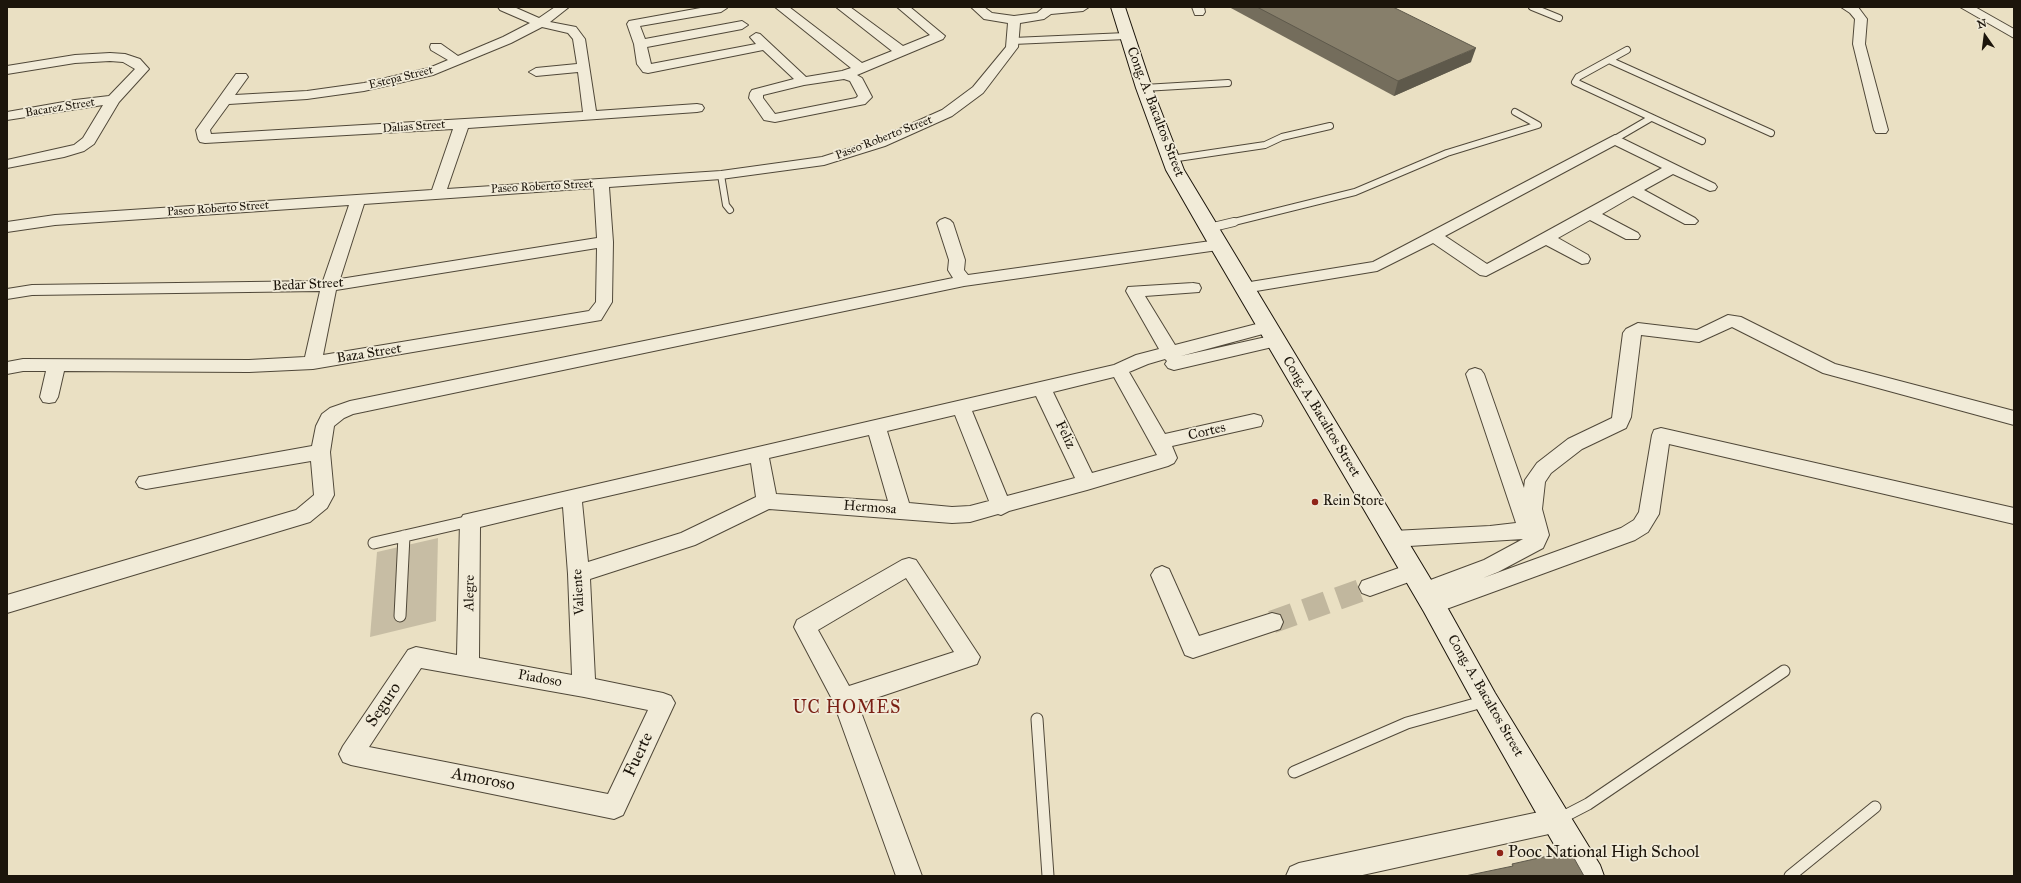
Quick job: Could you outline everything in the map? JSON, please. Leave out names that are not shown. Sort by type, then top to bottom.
[{"type":"street","points":[[504,7],[540,23],[572,30],[579,39],[590,116]]},
{"type":"street","name":"Estepa Street","points":[[226,100],[307,95],[364,87],[433,71],[507,40],[540,23],[563,7]]},
{"type":"street","points":[[781,7],[860,68]]},
{"type":"street","points":[[842,7],[901,52]]},
{"type":"street","points":[[845,75],[855,78],[865,97],[860,101],[775,118],[769,117],[756,98],[757,93],[803,81],[845,75],[939,36],[903,7]]},
{"type":"street","points":[[977,7],[988,16],[1014,20],[1040,16],[1049,9],[1083,7]]},
{"type":"street","name":"Cong. A. Bacaltos Street","points":[[1118,7],[1126,36],[1144,88],[1175,170],[1429,598],[1486,701],[1558,820],[1589,876]]},
{"type":"street","points":[[1847,7],[1854,10],[1861,19],[1859,44],[1880,130]]},
{"type":"street","points":[[1966,7],[2014,34]]},
{"type":"street","points":[[765,46],[648,69],[644,64],[640,44],[633,24],[720,8],[742,25],[765,46],[803,81]]},
{"type":"street","name":"Paseo Roberto Street","points":[[7,228],[55,220],[721,175],[824,161],[880,143],[947,113],[978,90],[1012,47],[1014,20]]},
{"type":"street","points":[[640,44],[742,25]]},
{"type":"street","points":[[436,47],[458,61]]},
{"type":"street","points":[[7,70],[76,59],[110,57],[125,58],[136,62],[142,69],[113,100],[89,141],[79,148],[7,164]]},
{"type":"street","points":[[536,72],[584,67]]},
{"type":"street","name":"Dalias Street","points":[[241,77],[226,100],[203,130],[205,138],[462,124],[697,108]]},
{"type":"street","name":"Bacarez Street","points":[[7,116],[75,104],[113,100]]},
{"type":"street","points":[[438,193],[462,124]]},
{"type":"street","points":[[1244,288],[1377,266],[1615,139],[1710,187]]},
{"type":"street","points":[[1434,236],[1486,271],[1673,168]]},
{"type":"street","name":"Baza Street","points":[[7,368],[23,365],[249,366],[313,363],[595,316],[604,302],[605,242],[601,184]]},
{"type":"street","points":[[1633,190],[1690,221]]},
{"type":"street","points":[[313,363],[329,286],[358,200]]},
{"type":"street","points":[[1591,214],[1632,236]]},
{"type":"street","points":[[945,223],[957,260],[956,270],[964,281]]},
{"type":"street","points":[[7,604],[303,516],[320,503],[324,495],[320,452],[325,426],[329,419],[337,413],[350,408],[964,281],[1213,236]]},
{"type":"street","points":[[1546,238],[1582,259]]},
{"type":"street","name":"Bedar Street","points":[[7,294],[32,290],[329,286],[605,242]]},
{"type":"street","points":[[1173,358],[1134,291],[1193,288]]},
{"type":"street","points":[[1393,539],[1490,534],[1539,535],[1532,509],[1535,480],[1544,468],[1574,444],[1619,423],[1622,417],[1632,333],[1638,329],[1699,336],[1728,321],[1735,321],[1829,369],[2014,418]]},
{"type":"street","points":[[470,521],[1119,370],[1141,371],[1173,358],[1272,334]]},
{"type":"street","points":[[49,397],[56,366]]},
{"type":"street","points":[[1119,370],[1164,450]]},
{"type":"street","points":[[1475,374],[1532,536]]},
{"type":"street","name":"Feliz","points":[[1042,388],[1087,483]]},
{"type":"street","points":[[961,407],[1001,507]]},
{"type":"street","name":"Cortes","points":[[1164,450],[1254,421]]},
{"type":"street","points":[[876,427],[901,510]]},
{"type":"street","points":[[1429,598],[1628,534],[1641,526],[1649,514],[1661,435],[2014,516]]},
{"type":"street","name":"Hermosa","points":[[579,574],[688,538],[767,501],[952,515],[970,514],[1087,483],[1164,450]]},
{"type":"street","points":[[146,482],[320,452]]},
{"type":"street","points":[[760,454],[767,501]]},
{"type":"street","name":"Valiente","points":[[572,497],[579,574],[584,687]]},
{"type":"street","name":"Alegre","points":[[468,666],[470,521]]},
{"type":"street","points":[[1429,598],[1491,566],[1532,536]]},
{"type":"street","points":[[844,698],[969,657],[909,566],[805,627],[844,698],[909,876]]},
{"type":"street","points":[[1370,587],[1413,572]]},
{"type":"street","points":[[1162,575],[1193,648],[1272,622]]},
{"type":"street","name":"Piadoso","points":[[416,657],[584,687],[663,703]]},
{"type":"street","name":"Seguro","points":[[352,754],[416,657]]},
{"type":"street","name":"Fuerte","points":[[614,807],[663,703]]},
{"type":"street","name":"Amoroso","points":[[352,754],[614,807]]},
{"type":"street","points":[[1299,876],[1558,820]]},
{"type":"lane","points":[[1532,7],[1559,18]]},
{"type":"lane","points":[[1013,41],[1126,36]]},
{"type":"lane","points":[[1627,50],[1578,77],[1575,82],[1702,142]]},
{"type":"lane","points":[[1609,60],[1771,133]]},
{"type":"lane","points":[[1144,88],[1228,83]]},
{"type":"lane","points":[[1213,236],[1355,192],[1447,153],[1538,125],[1515,112]]},
{"type":"lane","points":[[1615,139],[1651,118]]},
{"type":"lane","points":[[1171,159],[1265,145],[1282,137],[1330,126]]},
{"type":"lane","points":[[721,175],[726,204],[730,210]]},
{"type":"lane","points":[[374,543],[470,521]]},
{"type":"lane","points":[[400,616],[404,536]]},
{"type":"lane","points":[[1558,820],[1588,804],[1784,671]]},
{"type":"lane","points":[[1294,772],[1407,723],[1486,701]]},
{"type":"lane","points":[[1037,719],[1048,876]]},
{"type":"lane","points":[[1790,876],[1875,807]]},
{"type":"shaded area","points":[[438,538],[436,621],[370,637],[377,552]]},
{"type":"building","points":[[1257,7],[1393,7],[1476,48],[1398,81]]},
{"type":"building","points":[[1570,851],[1584,876],[1465,876],[1513,866],[1512,864]]},
{"type":"tunnel","points":[[1272,622],[1370,587]]},
{"type":"place","name":"Rein Store","points":[[1315,502]]},
{"type":"place","name":"Pooc National High School","points":[[1500,853]]},
{"type":"district","name":"UC HOMES","points":[[847,709]]}]
